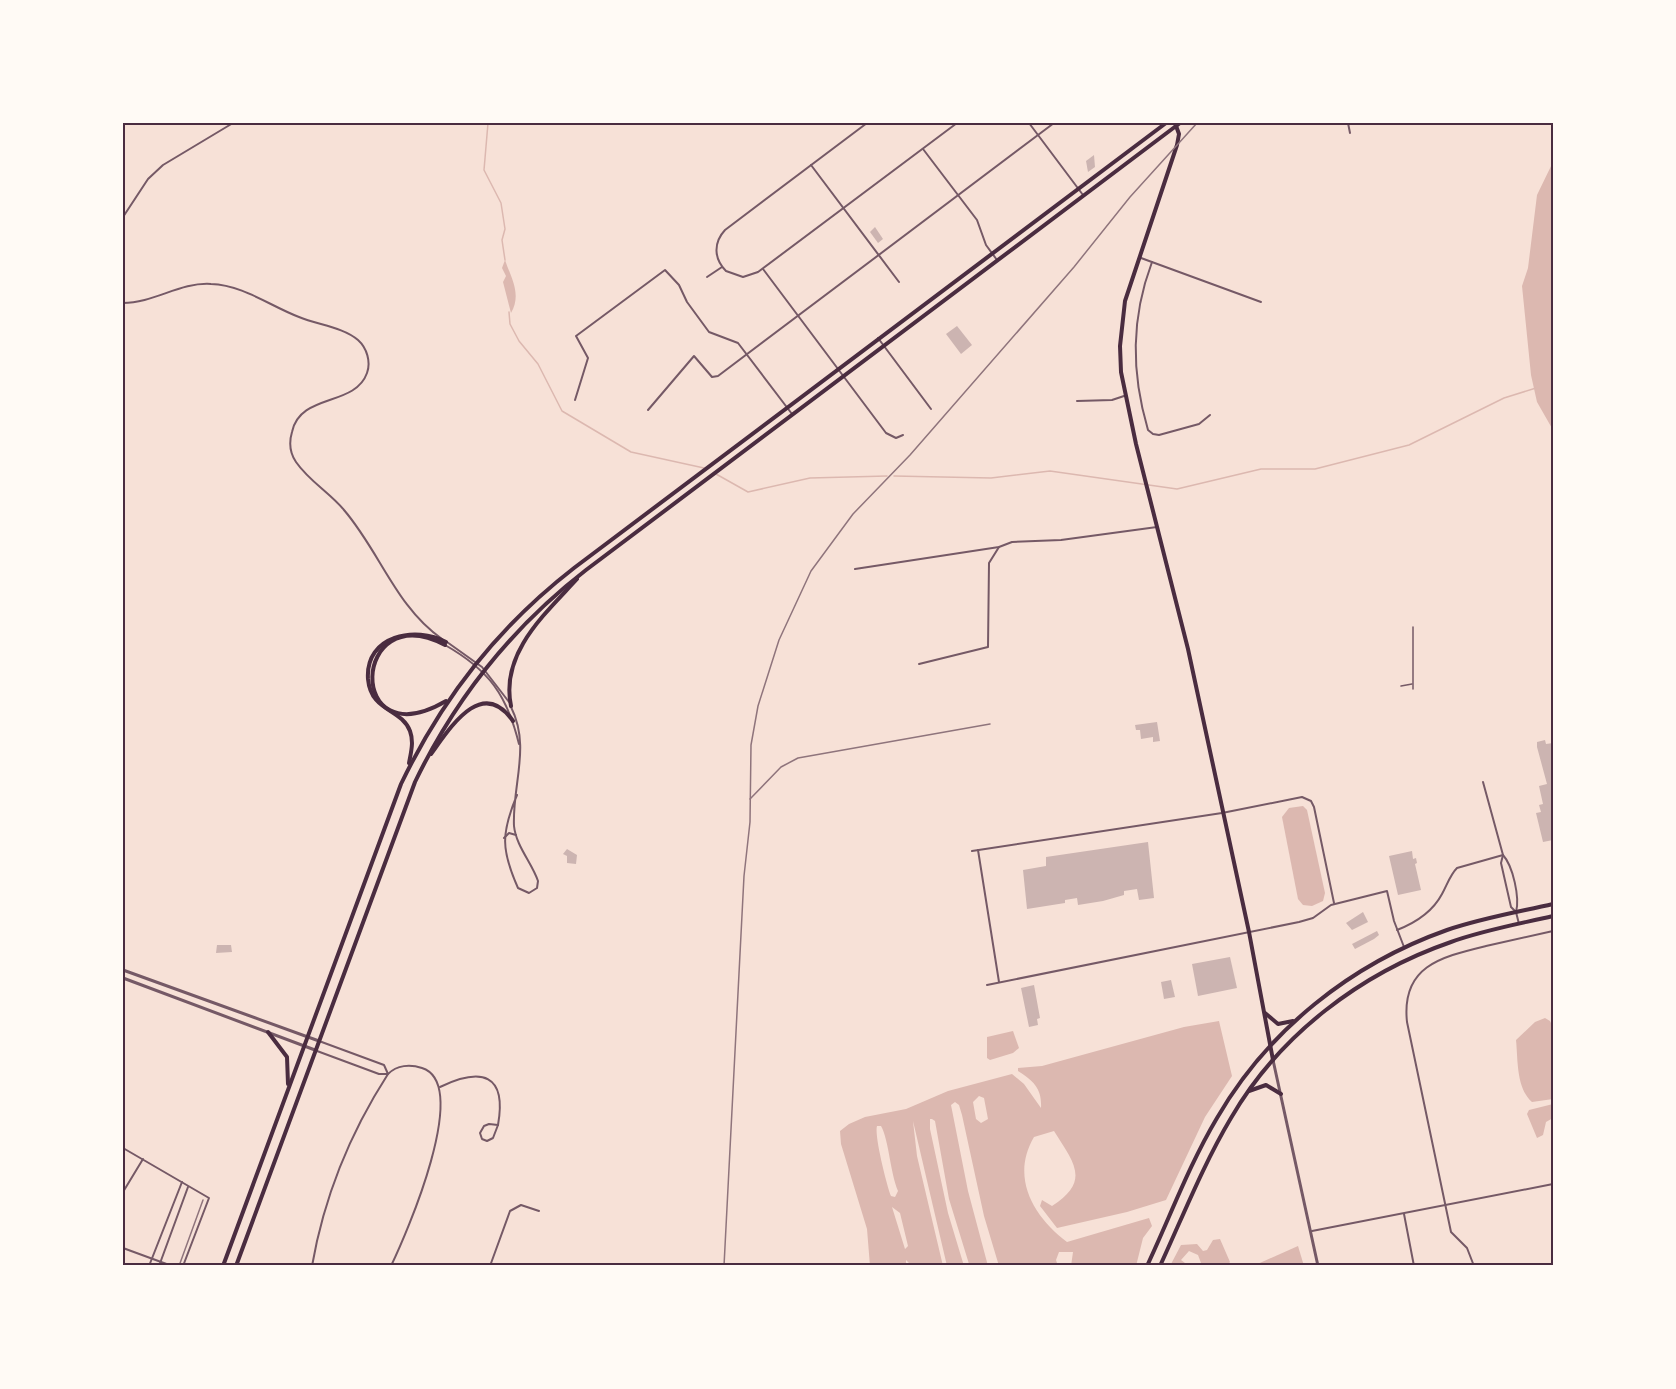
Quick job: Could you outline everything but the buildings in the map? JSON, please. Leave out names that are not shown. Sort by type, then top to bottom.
[{"type":"main road","points":[[223,1266],[408,770],[447,701],[484,652],[528,606],[878,338],[1166,123]]},
{"type":"main road","points":[[236,1266],[402,816],[424,764],[460,700],[500,648],[533,613],[585,570],[1177,124],[1179,134],[1177,145],[1125,301],[1120,361],[1124,396],[1182,624],[1249,932],[1273,1060]]},
{"type":"main road","points":[[511,706],[510,679],[521,648],[543,616],[585,570]]},
{"type":"main road","points":[[408,770],[412,747],[410,732],[406,724],[382,707],[373,696],[368,679],[370,664],[380,647],[399,636],[425,634],[446,643]]},
{"type":"main road","points":[[446,643],[421,637],[394,640],[379,653],[371,676],[378,698],[397,713],[420,714],[447,701]]},
{"type":"main road","points":[[424,764],[454,723],[472,707],[482,704],[494,705],[513,722]]},
{"type":"main road","points":[[1147,1266],[1216,1120],[1239,1084],[1270,1046],[1296,1020],[1341,984],[1404,948],[1450,930],[1553,904]]},
{"type":"main road","points":[[1160,1266],[1214,1147],[1249,1091],[1273,1060],[1331,1006],[1382,972],[1453,941],[1553,916]]},
{"type":"main road","points":[[1265,1013],[1278,1024],[1296,1020]]},
{"type":"main road","points":[[268,1032],[287,1057],[287,1093]]},
{"type":"main road","points":[[1249,1091],[1266,1085],[1274,1087],[1281,1094]]},
{"type":"street","points":[[123,217],[148,179],[163,165],[233,123]]},
{"type":"street","points":[[867,123],[722,234],[716,253],[722,267],[732,275],[743,277],[753,275],[763,269],[957,123]]},
{"type":"street","points":[[1029,123],[1083,195]]},
{"type":"street","points":[[648,410],[694,356],[714,377],[1054,123]]},
{"type":"street","points":[[1348,123],[1350,133]]},
{"type":"street","points":[[923,148],[977,220],[997,260]]},
{"type":"street","points":[[811,165],[898,282]]},
{"type":"street","points":[[1138,257],[1261,302]]},
{"type":"street","points":[[1152,262],[1140,296],[1134,348],[1137,380],[1148,430],[1159,435],[1199,424],[1210,415]]},
{"type":"street","points":[[707,277],[722,267]]},
{"type":"street","points":[[763,269],[886,433],[896,438],[903,435]]},
{"type":"street","points":[[575,400],[588,358],[576,336],[663,270],[668,271],[709,332],[717,337],[733,340],[747,354],[792,414]]},
{"type":"street","points":[[123,303],[140,302],[198,284],[219,285],[242,290],[291,314],[344,332],[361,343],[368,358],[365,378],[351,392],[317,404],[302,414],[292,432],[291,452],[298,465],[350,517],[410,610],[446,643],[466,656],[489,676],[511,706],[519,729],[520,750],[516,795],[516,835],[538,881],[537,888],[529,893],[518,888],[504,838],[507,819],[516,795]]},
{"type":"street","points":[[878,338],[931,410]]},
{"type":"street","points":[[1077,401],[1112,400],[1124,396]]},
{"type":"street","points":[[855,570],[999,548],[1012,542],[1060,540],[1157,527]]},
{"type":"street","points":[[919,664],[988,647],[989,563],[999,548]]},
{"type":"street","points":[[1413,627],[1413,689]]},
{"type":"street","points":[[489,676],[502,697],[513,722],[520,750]]},
{"type":"street","points":[[1401,686],[1413,684]]},
{"type":"street","points":[[1484,782],[1503,855],[1508,861],[1518,905],[1516,912]]},
{"type":"street","points":[[972,851],[1222,813],[1307,797],[1314,807],[1334,904]]},
{"type":"street","points":[[504,838],[509,833],[516,835]]},
{"type":"street","points":[[978,850],[999,982]]},
{"type":"street","points":[[1503,855],[1501,863],[1510,901],[1519,924]]},
{"type":"street","points":[[1397,930],[1409,926],[1430,910],[1457,867],[1503,855]]},
{"type":"street","points":[[987,985],[1313,918],[1334,904],[1387,891],[1404,948]]},
{"type":"street","points":[[1474,1266],[1467,1248],[1450,1232],[1447,1205],[1406,1012],[1407,998],[1416,977],[1437,959],[1553,931]]},
{"type":"street","points":[[124,970],[384,1065],[388,1074]]},
{"type":"street","points":[[123,978],[379,1074],[388,1074],[404,1066],[423,1068],[435,1077],[440,1087],[439,1122],[427,1175],[410,1226],[391,1266]]},
{"type":"street","points":[[252,1026],[255,1018]]},
{"type":"street","points":[[1273,1060],[1318,1266]]},
{"type":"street","points":[[312,1266],[320,1223],[334,1179],[353,1136],[388,1074]]},
{"type":"street","points":[[440,1087],[470,1076],[490,1079],[496,1085],[500,1095],[498,1125],[492,1140],[482,1139],[480,1133],[484,1126],[498,1125]]},
{"type":"street","points":[[123,1148],[209,1198],[183,1266]]},
{"type":"street","points":[[123,1192],[143,1159]]},
{"type":"street","points":[[149,1266],[182,1182]]},
{"type":"street","points":[[1310,1232],[1553,1184]]},
{"type":"street","points":[[159,1264],[189,1186]]},
{"type":"street","points":[[490,1266],[510,1210],[521,1204],[539,1211]]},
{"type":"street","points":[[1404,1214],[1414,1266]]},
{"type":"street","points":[[123,1248],[159,1264],[172,1266]]},
{"type":"shaded area","points":[[1553,162],[1553,430],[1537,402],[1531,375],[1522,286],[1528,268],[1537,195]]},
{"type":"shaded area","points":[[505,260],[516,293],[511,313],[503,282],[506,276],[502,268]]},
{"type":"shaded area","points":[[1303,806],[1307,810],[1325,893],[1323,901],[1312,906],[1303,905],[1298,899],[1282,817],[1289,808]]},
{"type":"shaded area","points":[[1545,1018],[1553,1027],[1553,1099],[1532,1102],[1520,1081],[1516,1040],[1535,1022]]},
{"type":"shaded area","points":[[1219,1021],[1232,1076],[1205,1117],[1166,1200],[1127,1212],[1057,1228],[1040,1206],[1042,1200],[1052,1206],[1072,1188],[1075,1171],[1072,1162],[1054,1131],[1034,1137],[1027,1152],[1024,1167],[1029,1196],[1045,1221],[1067,1242],[1149,1218],[1152,1226],[1143,1238],[1136,1266],[1071,1266],[1073,1252],[1059,1252],[1056,1260],[1058,1266],[999,1266],[984,1216],[962,1115],[959,1105],[955,1102],[951,1105],[968,1191],[988,1266],[969,1264],[949,1199],[935,1121],[930,1119],[930,1129],[948,1213],[964,1266],[947,1266],[913,1121],[917,1156],[943,1266],[912,1266],[906,1260],[906,1266],[870,1266],[867,1229],[841,1144],[840,1131],[849,1124],[865,1117],[906,1109],[948,1091],[1012,1074],[1024,1084],[1041,1108],[1036,1086],[1018,1071],[1018,1068],[1042,1066],[1184,1027]],"holes":[[[979,1096],[984,1098],[988,1119],[981,1123],[976,1119],[973,1102]],[[877,1126],[881,1126],[886,1139],[898,1191],[895,1197],[891,1196],[887,1182]],[[892,1207],[900,1213],[908,1246],[905,1249]]]},
{"type":"shaded area","points":[[1013,1031],[1019,1048],[1013,1053],[990,1060],[987,1058],[987,1037]]},
{"type":"shaded area","points":[[1553,1104],[1553,1118],[1546,1122],[1543,1135],[1537,1138],[1527,1114],[1529,1110]]},
{"type":"shaded area","points":[[1220,1239],[1230,1262],[1227,1266],[1197,1266],[1201,1263],[1198,1255],[1189,1251],[1181,1260],[1189,1266],[1170,1266],[1181,1245],[1197,1244],[1203,1251],[1207,1250],[1213,1240]]},
{"type":"shaded area","points":[[1298,1246],[1304,1266],[1253,1266]]},
{"type":"waterway","points":[[488,123],[484,170],[501,203],[505,229],[502,240],[505,260]]},
{"type":"waterway","points":[[509,312],[510,324],[519,341],[538,364],[562,411],[631,452],[704,468]]},
{"type":"waterway","points":[[894,476],[991,478],[1050,471],[1177,489],[1261,469],[1315,469],[1409,445],[1504,398],[1536,388]]},
{"type":"waterway","points":[[716,474],[748,492],[810,478],[887,476]]},
{"type":"railway","points":[[724,1266],[744,876],[750,822],[751,745],[758,706],[779,640],[811,571],[853,514],[910,455],[1074,267],[1130,197],[1197,123]]},
{"type":"railway","points":[[750,799],[781,767],[798,758],[990,724]]},
{"type":"railway","points":[[179,1266],[203,1200]]}]
